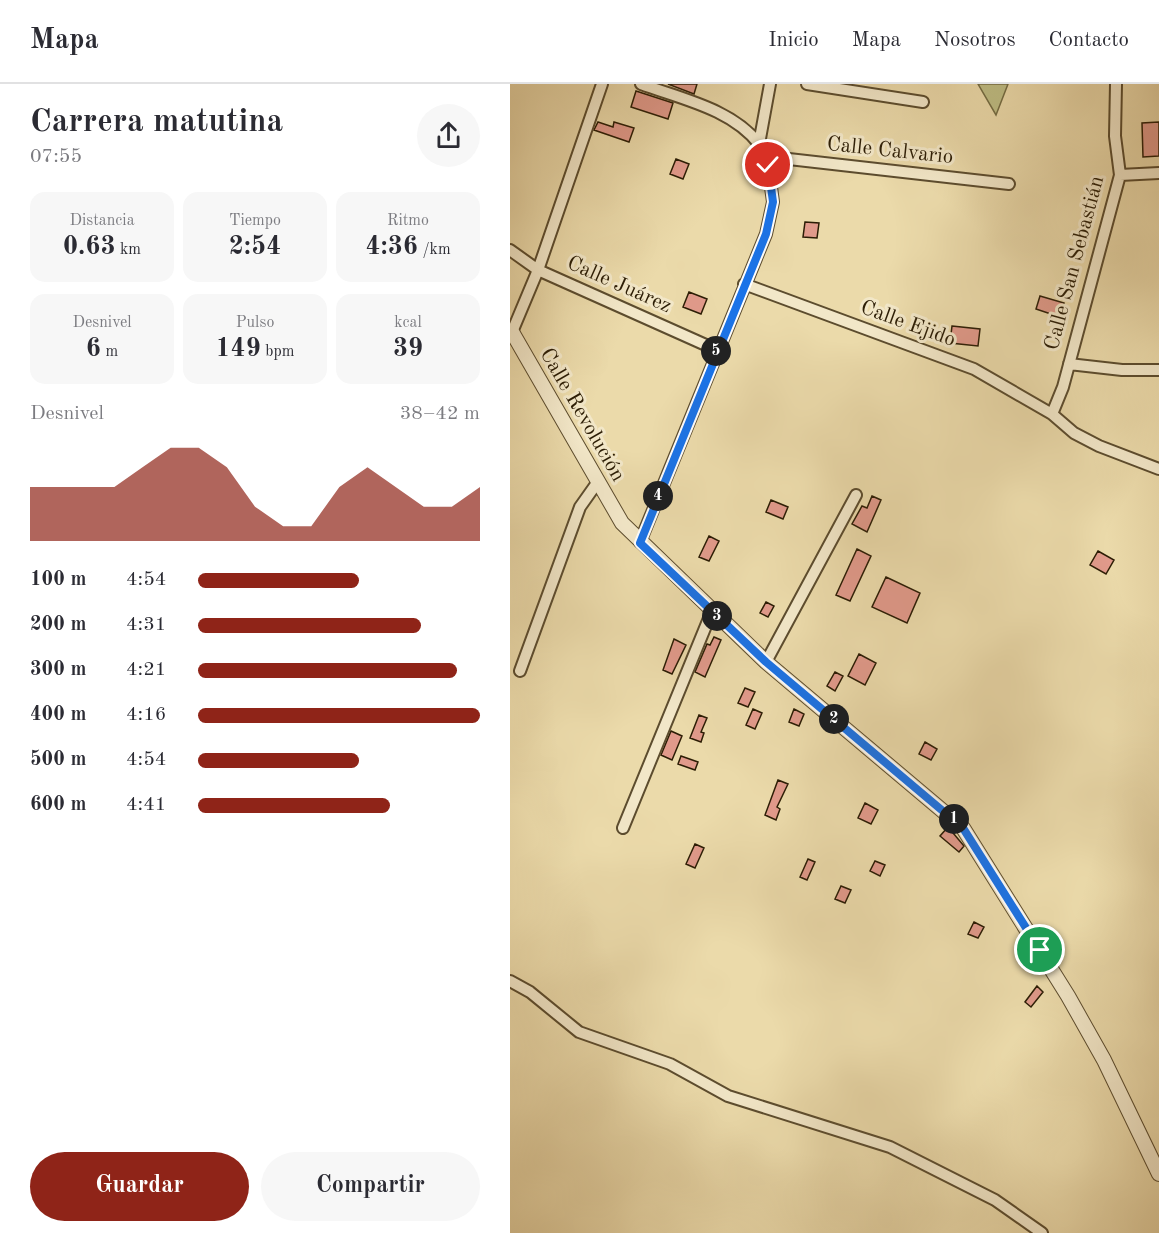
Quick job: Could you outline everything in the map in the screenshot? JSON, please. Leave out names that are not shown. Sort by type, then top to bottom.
[{"type":"street","points":[[511,335],[538,270],[602,84]]},
{"type":"street","points":[[640,543],[766,234],[773,202],[768,165],[759,144],[748,129],[729,117],[641,84]]},
{"type":"street","points":[[759,144],[770,84]]},
{"type":"street","points":[[807,84],[923,102]]},
{"type":"street","name":"Calle San Sebastián","points":[[1052,414],[1069,364],[1120,175],[1115,136],[1116,84]]},
{"type":"street","name":"Calle Calvario","points":[[768,165],[780,158],[1009,184]]},
{"type":"street","points":[[1120,175],[1159,173]]},
{"type":"street","name":"Calle Juárez","points":[[510,250],[538,270],[717,350]]},
{"type":"street","name":"Calle Ejido","points":[[744,284],[974,369],[1052,414],[1074,433],[1099,446],[1159,469]]},
{"type":"street","name":"Calle Revolución","points":[[511,335],[597,483],[622,523],[640,543],[766,662],[963,828],[1068,996],[1104,1060],[1159,1174]]},
{"type":"street","points":[[1069,364],[1122,370],[1159,370]]},
{"type":"street","points":[[520,671],[580,507],[597,483]]},
{"type":"street","points":[[766,662],[856,495]]},
{"type":"street","points":[[623,828],[712,611]]},
{"type":"street","points":[[510,981],[530,992],[579,1032],[670,1064],[728,1096],[890,1148],[995,1200],[1042,1233]]},
{"type":"shaded area","points":[[978,84],[1008,84],[996,115]]},
{"type":"building","points":[[668,84],[697,84],[694,94]]},
{"type":"building","points":[[636,91],[673,103],[668,119],[631,107]]},
{"type":"building","points":[[598,122],[613,127],[614,122],[634,128],[629,142],[594,130]]},
{"type":"building","points":[[1159,122],[1159,156],[1143,157],[1142,123]]},
{"type":"building","points":[[676,159],[689,164],[683,179],[670,174]]},
{"type":"building","points":[[805,222],[819,223],[817,238],[803,237]]},
{"type":"building","points":[[689,292],[707,299],[701,314],[683,307]]},
{"type":"building","points":[[1040,296],[1064,303],[1060,317],[1036,309]]},
{"type":"building","points":[[952,326],[980,329],[978,346],[950,343]]},
{"type":"building","points":[[872,496],[881,500],[867,532],[852,524],[862,506],[867,508]]},
{"type":"building","points":[[771,500],[788,507],[783,519],[766,512]]},
{"type":"building","points":[[709,536],[719,541],[709,561],[699,557]]},
{"type":"building","points":[[857,549],[871,556],[850,601],[836,595]]},
{"type":"building","points":[[1098,551],[1114,560],[1106,574],[1090,565]]},
{"type":"building","points":[[886,577],[920,593],[907,623],[872,607]]},
{"type":"building","points":[[766,602],[774,606],[768,617],[760,613]]},
{"type":"building","points":[[714,637],[721,640],[705,677],[695,672],[707,644],[710,645]]},
{"type":"building","points":[[674,639],[686,645],[672,674],[663,670]]},
{"type":"building","points":[[859,654],[876,663],[865,685],[848,676]]},
{"type":"building","points":[[835,672],[843,676],[835,691],[827,686]]},
{"type":"building","points":[[745,688],[755,692],[748,707],[738,703]]},
{"type":"building","points":[[753,709],[762,713],[755,729],[746,725]]},
{"type":"building","points":[[794,709],[804,714],[799,726],[789,722]]},
{"type":"building","points":[[699,715],[707,718],[701,732],[704,733],[701,742],[690,738]]},
{"type":"building","points":[[671,731],[682,736],[672,760],[661,755]]},
{"type":"building","points":[[925,742],[937,749],[931,760],[919,754]]},
{"type":"building","points":[[681,756],[698,762],[695,770],[678,764]]},
{"type":"building","points":[[778,780],[788,784],[777,807],[780,809],[776,820],[765,815]]},
{"type":"building","points":[[865,803],[878,810],[871,824],[858,818]]},
{"type":"building","points":[[948,827],[964,846],[959,852],[940,836]]},
{"type":"building","points":[[695,844],[704,848],[695,868],[686,864]]},
{"type":"building","points":[[808,859],[815,862],[807,880],[800,877]]},
{"type":"building","points":[[875,861],[885,865],[880,876],[870,871]]},
{"type":"building","points":[[841,886],[851,890],[845,903],[835,899]]},
{"type":"building","points":[[974,922],[984,927],[978,938],[968,934]]},
{"type":"building","points":[[1037,986],[1043,992],[1031,1007],[1025,1002]]},
{"type":"route","points":[[768,165],[773,202],[766,234],[640,543],[766,662],[932,799],[963,828],[980,850],[1040,950]]}]
